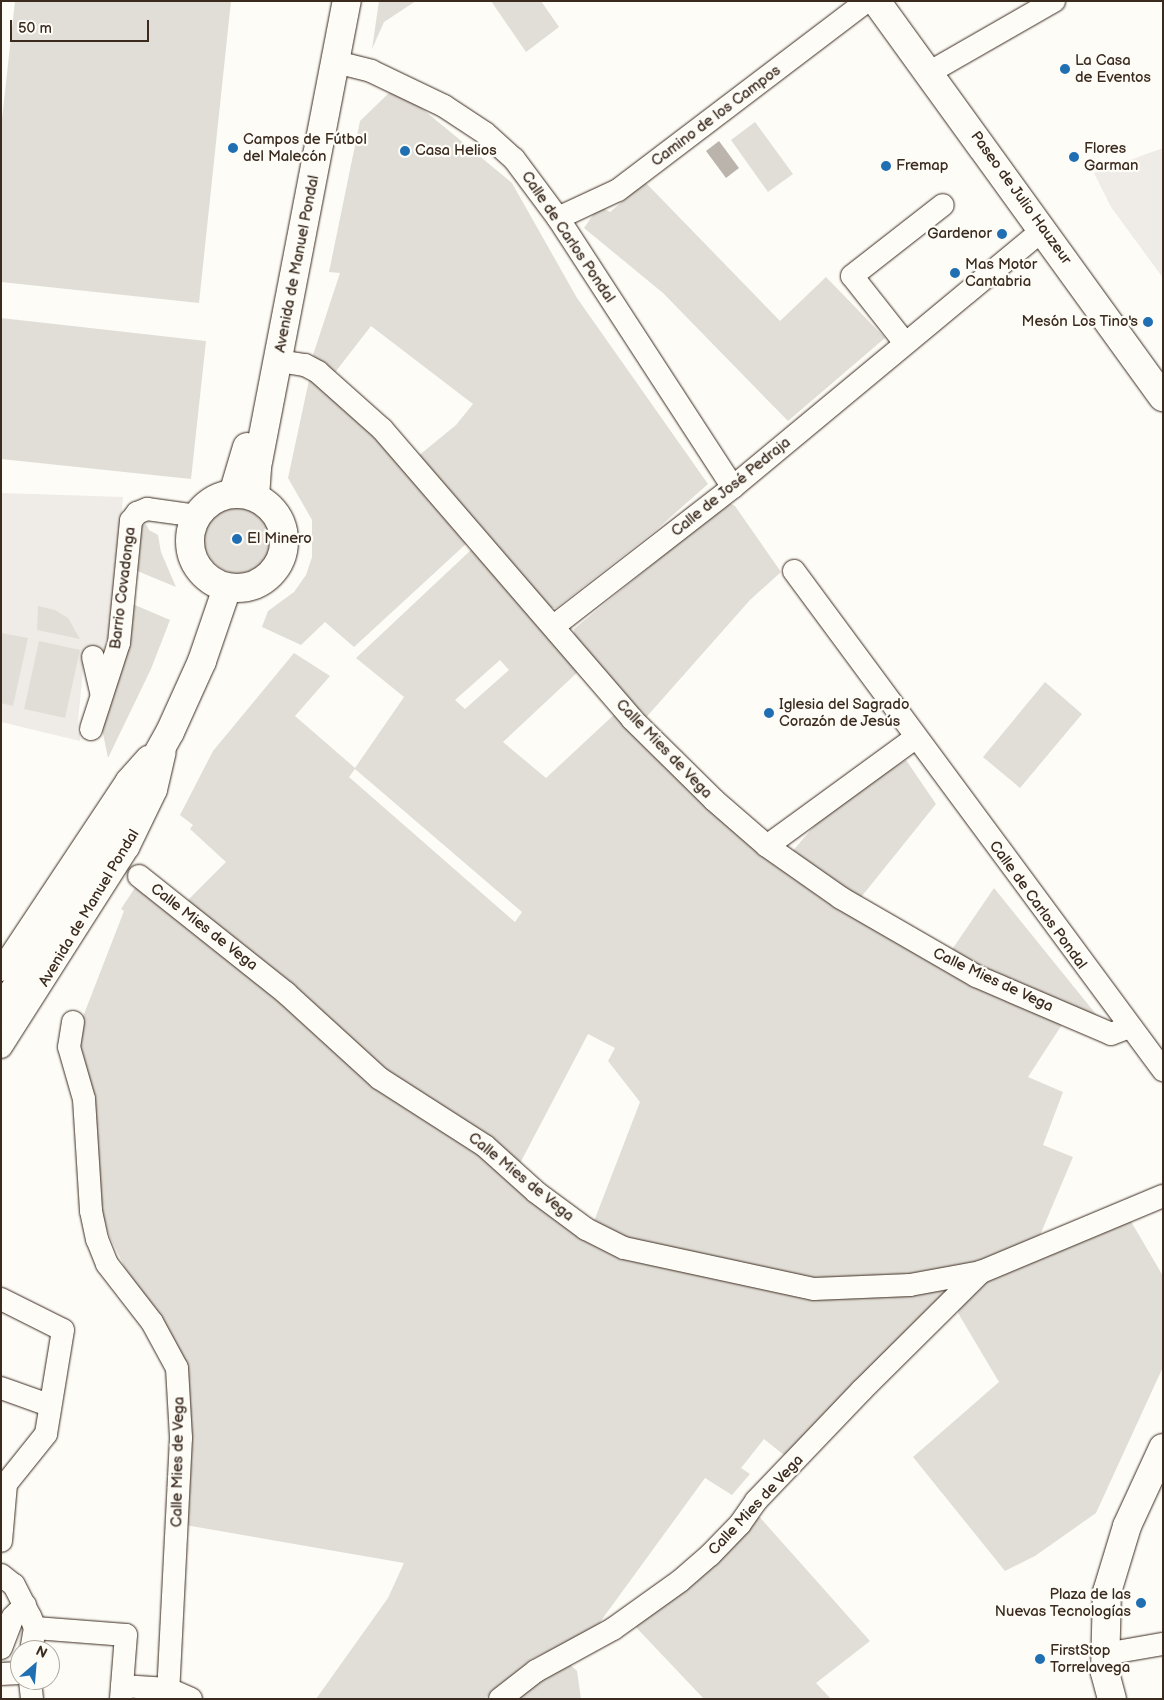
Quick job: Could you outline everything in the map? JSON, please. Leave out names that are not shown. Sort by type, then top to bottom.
[{"type":"main road","name":"Avenida de Manuel Pondal","points":[[244,495],[244,464],[332,1]]},
{"type":"main road","name":"Avenida de Manuel Pondal","points":[[244,495],[257,467],[347,1]]},
{"type":"main road","name":"Paseo de Julio Hauzeur","points":[[876,1],[1044,229],[1163,397]]},
{"type":"main road","points":[[244,495],[269,505],[278,518],[284,532],[284,548],[270,576],[243,589],[227,588],[210,581],[197,568],[190,551],[190,533],[197,516],[213,501],[244,495]]},
{"type":"main road","name":"Avenida de Manuel Pondal","points":[[1,1011],[104,850],[170,732],[202,660],[227,588]]},
{"type":"main road","points":[[1112,1699],[1105,1663],[1107,1600],[1112,1573],[1127,1526],[1163,1448]]},
{"type":"main road","points":[[1093,1699],[1105,1663]]},
{"type":"street","name":"Camino de los Campos","points":[[558,218],[618,190],[867,1]]},
{"type":"street","points":[[930,72],[1054,1]]},
{"type":"street","name":"Calle de Carlos Pondal","points":[[336,62],[371,71],[424,96],[486,133],[514,159],[558,218],[733,487]]},
{"type":"street","points":[[905,343],[852,276],[943,205]]},
{"type":"street","name":"Calle de José Pedraja","points":[[554,626],[733,487],[1044,229]]},
{"type":"street","name":"Calle Mies de Vega","points":[[278,361],[305,365],[318,372],[382,429],[554,626],[632,719],[714,800],[767,846],[841,898],[976,976],[1111,1034],[1129,1027]]},
{"type":"street","name":"Barrio Covadonga","points":[[91,729],[101,693],[119,643],[131,521],[137,513],[147,509],[197,516]]},
{"type":"street","name":"Calle de Carlos Pondal","points":[[794,571],[915,738],[1129,1027],[1163,1070]]},
{"type":"street","name":"Barrio Covadonga","points":[[94,656],[101,693]]},
{"type":"street","name":"Avenida de Manuel Pondal","points":[[1,970],[128,780],[170,732]]},
{"type":"street","name":"Avenida de Manuel Pondal","points":[[1,1047],[128,848],[156,790],[170,732]]},
{"type":"street","points":[[767,846],[915,738]]},
{"type":"street","name":"Calle Mies de Vega","points":[[139,876],[286,993],[379,1078],[478,1141],[536,1192],[609,1242],[665,1258],[814,1289],[910,1285],[981,1272],[1163,1196]]},
{"type":"street","name":"Calle Mies de Vega","points":[[73,1022],[69,1047],[84,1099],[91,1211],[97,1239],[107,1264],[152,1322],[177,1368],[181,1438],[168,1694]]},
{"type":"street","name":"Calle Mies de Vega","points":[[500,1699],[536,1671],[613,1629],[680,1581],[710,1555],[740,1524],[756,1501],[862,1390],[981,1272]]},
{"type":"street","points":[[1,1299],[63,1330],[49,1405],[46,1434],[4,1483],[1,1541]]},
{"type":"street","points":[[1,1388],[49,1405]]},
{"type":"street","points":[[1,1575],[14,1585],[25,1605],[33,1639],[126,1635],[122,1692],[168,1694],[191,1699]]},
{"type":"street","points":[[1,1648],[13,1617],[25,1605]]},
{"type":"street","points":[[1105,1663],[1163,1644]]},
{"type":"shaded area","points":[[15,1],[231,1],[199,303],[1,282],[1,128]]},
{"type":"shaded area","points":[[379,1],[416,1],[384,22],[372,49]]},
{"type":"shaded area","points":[[491,1],[541,1],[559,27],[526,52]]},
{"type":"shaded area","points":[[391,91],[408,97],[512,183],[577,298],[708,484],[656,530],[556,608],[545,608],[417,457],[456,425],[473,404],[371,326],[333,375],[313,355],[340,273],[329,272],[360,121]]},
{"type":"shaded area","points":[[755,122],[793,174],[768,192],[731,140]]},
{"type":"shaded area","points":[[719,141],[739,168],[726,178],[706,151]]},
{"type":"shaded area","points":[[1163,148],[1163,278],[1111,207],[1094,173]]},
{"type":"shaded area","points":[[645,182],[780,321],[826,277],[885,338],[788,421],[663,293],[584,228],[599,206],[610,212]]},
{"type":"shaded area","points":[[1,318],[206,341],[191,479],[1,459]]},
{"type":"shaded area","points":[[309,380],[326,381],[467,543],[354,647],[325,622],[301,645],[262,627],[268,611],[294,592],[306,575],[312,557],[312,520],[288,478]]},
{"type":"shaded area","points":[[1,493],[123,497],[113,626],[102,654],[84,659],[77,732],[80,733],[80,741],[1,722]]},
{"type":"shaded area","points":[[728,502],[735,506],[781,572],[750,600],[642,722],[574,637],[574,629]]},
{"type":"shaded area","points":[[231,505],[245,505],[257,510],[267,520],[272,532],[272,546],[267,558],[257,568],[245,573],[231,573],[219,568],[209,558],[204,546],[204,532],[209,520],[219,510]]},
{"type":"shaded area","points":[[146,524],[149,530],[158,535],[161,552],[176,587],[130,568],[141,527]]},
{"type":"shaded area","points":[[472,549],[581,669],[503,742],[546,778],[618,711],[732,825],[1065,1020],[1028,1077],[1063,1092],[1043,1145],[1073,1157],[1038,1240],[948,1272],[789,1279],[591,1229],[640,1102],[608,1061],[615,1048],[588,1034],[517,1169],[385,1076],[182,906],[226,862],[190,829],[193,825],[180,815],[213,751],[294,653],[330,676],[295,716],[355,768],[404,697],[356,658]],"holes":[[[500,660],[509,670],[465,709],[455,700]],[[355,769],[522,912],[515,922],[349,777]]]},
{"type":"shaded area","points":[[128,602],[170,620],[151,669],[108,758],[101,724]]},
{"type":"shaded area","points":[[38,606],[55,610],[68,618],[80,639],[37,630]]},
{"type":"shaded area","points":[[1,633],[28,638],[13,706],[1,703]]},
{"type":"shaded area","points":[[39,641],[80,650],[65,718],[24,709]]},
{"type":"shaded area","points":[[1045,682],[1082,714],[1020,788],[983,757]]},
{"type":"shaded area","points":[[906,760],[936,804],[858,901],[791,853],[832,805]]},
{"type":"shaded area","points":[[140,880],[513,1179],[673,1269],[944,1287],[946,1292],[790,1460],[764,1439],[741,1468],[750,1474],[732,1495],[705,1478],[595,1629],[532,1659],[484,1699],[316,1699],[388,1598],[404,1563],[185,1525],[161,1318],[125,1268],[109,1235],[98,1200],[78,1062],[79,1027],[124,911],[121,909]]},
{"type":"shaded area","points":[[994,888],[1099,1018],[949,954]]},
{"type":"shaded area","points":[[1126,1213],[1163,1276],[1163,1367],[1096,1513],[1035,1556],[1005,1571],[913,1457],[999,1382],[958,1313],[960,1306],[971,1289]]},
{"type":"shaded area","points":[[756,1513],[870,1641],[816,1683],[831,1699],[704,1699],[631,1622]]},
{"type":"shaded area","points":[[567,1662],[577,1671],[581,1699],[513,1699]]},
{"type":"place","name":"La Casa de Eventos","points":[[1065,69]]},
{"type":"place","name":"Campos de Fútbol del Malecón","points":[[233,148]]},
{"type":"place","name":"Casa Helios","points":[[405,151]]},
{"type":"place","name":"Flores Garman","points":[[1074,157]]},
{"type":"place","name":"Fremap","points":[[886,166]]},
{"type":"place","name":"Gardenor","points":[[1002,234]]},
{"type":"place","name":"Mas Motor Cantabria","points":[[955,273]]},
{"type":"place","name":"Mesón Los Tino's","points":[[1148,322]]},
{"type":"place","name":"El Minero","points":[[237,539]]},
{"type":"place","name":"Iglesia del Sagrado Corazón de Jesús","points":[[769,713]]},
{"type":"place","name":"Plaza de las Nuevas Tecnologías","points":[[1141,1603]]},
{"type":"place","name":"FirstStop Torrelavega","points":[[1040,1659]]}]
